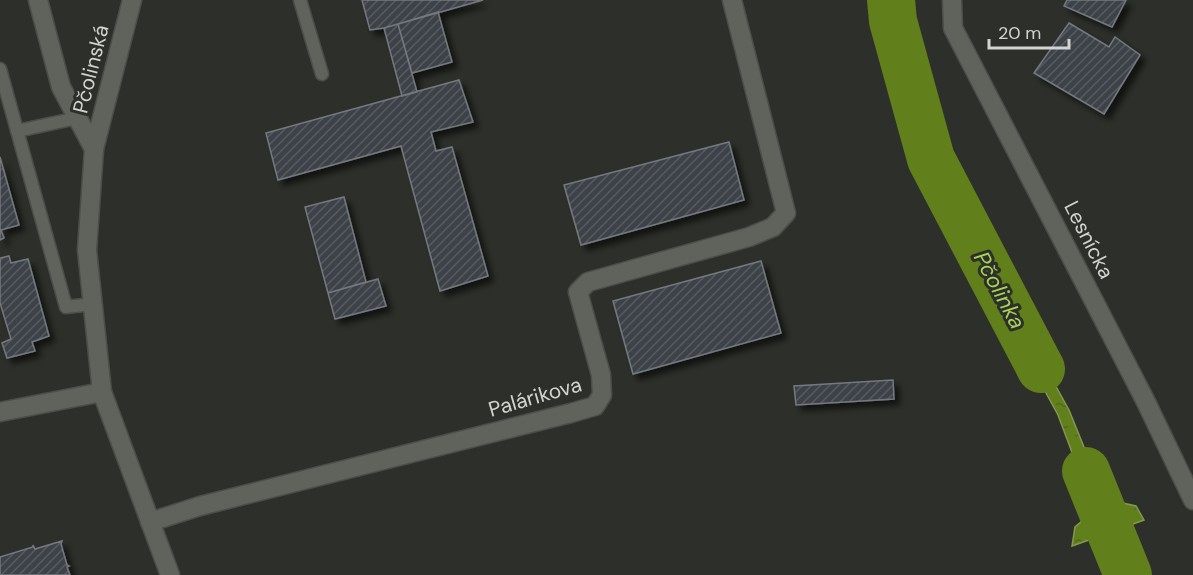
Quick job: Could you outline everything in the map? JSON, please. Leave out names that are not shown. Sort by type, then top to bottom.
[{"type":"street","points":[[38,0],[61,87],[94,149]]},
{"type":"street","name":"Pčolinská","points":[[132,0],[94,149],[87,250],[102,392],[170,575]]},
{"type":"street","name":"Palárikova","points":[[150,522],[200,506],[595,406],[602,395],[600,375],[578,292],[588,282],[749,237],[773,227],[786,213],[732,0]]},
{"type":"street","name":"Lesnícka","points":[[952,0],[953,28],[1140,389],[1193,500]]},
{"type":"street","points":[[0,412],[102,392]]},
{"type":"lane","points":[[300,0],[322,74]]},
{"type":"lane","points":[[0,69],[66,308],[93,304]]},
{"type":"lane","points":[[17,131],[77,118]]},
{"type":"water","points":[[873,0],[883,0],[888,38],[935,172],[1002,299],[1027,334],[1069,410],[1105,499],[1136,506],[1144,520],[1072,546],[1075,527],[1094,511],[1058,415],[1017,340],[994,304],[926,177],[878,40]]},
{"type":"building","points":[[362,0],[483,0],[370,30]]},
{"type":"building","points":[[1067,0],[1126,0],[1112,27],[1064,6]]},
{"type":"building","points":[[438,12],[452,62],[412,73],[398,24]]},
{"type":"building","points":[[1069,23],[1109,47],[1115,37],[1140,55],[1104,114],[1034,73]]},
{"type":"building","points":[[398,24],[417,92],[402,96],[384,28]]},
{"type":"building","points":[[459,80],[473,122],[431,132],[436,151],[452,147],[488,276],[440,291],[401,146],[278,180],[266,133]]},
{"type":"building","points":[[729,142],[744,200],[581,245],[564,185]]},
{"type":"building","points":[[0,157],[19,225],[1,230],[4,238],[0,240]]},
{"type":"building","points":[[344,197],[366,282],[328,293],[305,207]]},
{"type":"building","points":[[9,256],[11,263],[28,259],[49,336],[32,342],[35,351],[7,358],[2,343],[11,339],[0,303],[0,258]]},
{"type":"building","points":[[761,261],[781,333],[633,374],[613,301]]},
{"type":"building","points":[[378,279],[386,306],[335,319],[328,293]]},
{"type":"building","points":[[893,380],[894,399],[796,405],[794,386]]},
{"type":"building","points":[[62,541],[70,575],[0,575],[0,557],[33,547],[33,545],[35,549]]},
{"type":"waterway","name":"Pčolinka","points":[[891,0],[893,21],[931,159],[1041,369]]},
{"type":"waterway","name":"Pčolinka","points":[[1086,471],[1128,575]]}]
